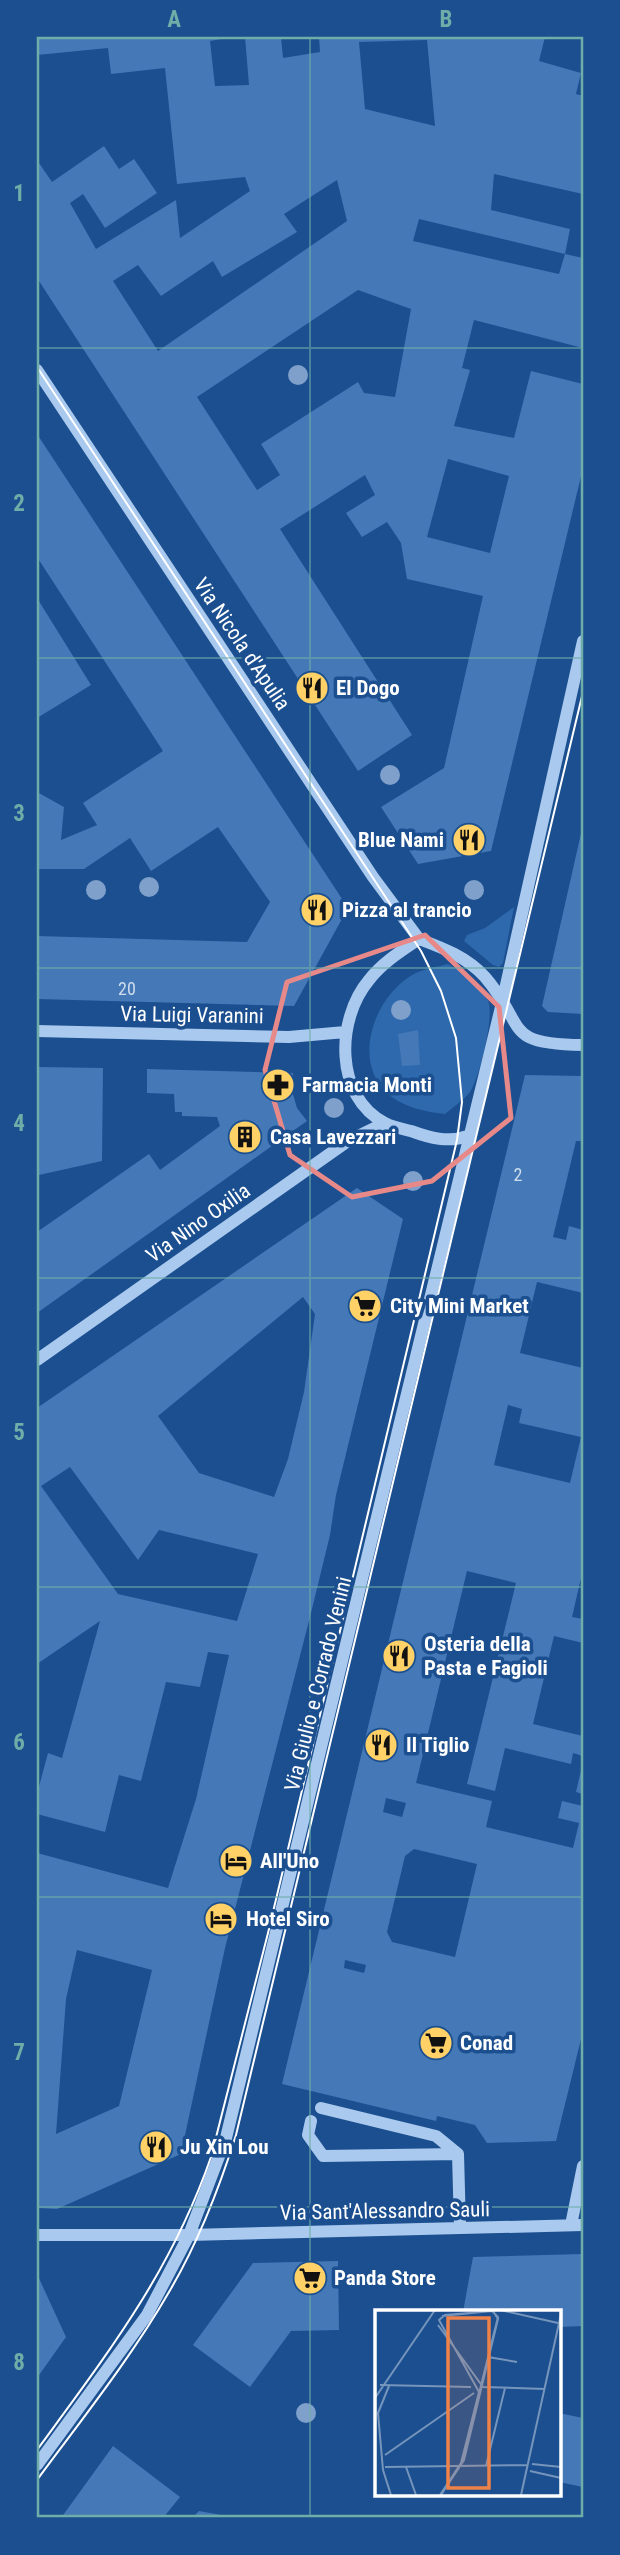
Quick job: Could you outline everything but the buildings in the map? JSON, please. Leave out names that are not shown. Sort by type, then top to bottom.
[{"type":"street","name":"Via Nicola d'Apulia","points":[[37,370],[373,877],[419,939]]},
{"type":"street","points":[[583,640],[502,1003],[468,1136],[457,1140],[433,1138],[385,1123],[364,1104],[352,1084],[346,1061],[345,1032],[353,1006],[368,981],[419,939],[471,964],[502,1003],[521,1035],[548,1045],[583,1045]]},
{"type":"street","name":"Via Luigi Varanini","points":[[37,1031],[289,1037],[345,1032]]},
{"type":"street","name":"Via Nino Oxilia","points":[[37,1360],[348,1141],[385,1123]]},
{"type":"street","name":"Via Giulio e Corrado Venini","points":[[37,2465],[124,2347],[162,2288],[219,2163],[235,2110],[468,1136]]},
{"type":"street","points":[[321,2108],[436,2136],[458,2154],[460,2228]]},
{"type":"street","points":[[311,2122],[308,2135],[323,2156],[458,2154]]},
{"type":"street","points":[[577,2225],[583,2166]]},
{"type":"street","name":"Via Sant'Alessandro Sauli","points":[[37,2235],[188,2235],[577,2225]]},
{"type":"highlighted area","points":[[425,935],[499,1007],[511,1118],[432,1181],[352,1197],[290,1155],[265,1070],[287,982]]},
{"type":"shaded area","points":[[514,907],[503,963],[499,967],[464,941],[467,935],[485,928]]},
{"type":"shaded area","points":[[448,964],[476,984],[490,1008],[485,1047],[474,1085],[467,1095],[445,1114],[429,1112],[397,1101],[385,1091],[375,1077],[370,1061],[370,1045],[379,1012],[399,985],[416,973]]},
{"type":"tram line","points":[[37,367],[421,951],[441,991],[456,1038],[462,1102],[457,1140],[268,1933],[211,2157],[195,2199],[157,2275],[113,2345],[37,2450]]},
{"type":"tram line","points":[[37,2480],[122,2364],[169,2292],[207,2215],[236,2135],[583,692]]},
{"type":"place","name":"El Dogo","points":[[312,688]]},
{"type":"place","name":"Blue Nami","points":[[469,840]]},
{"type":"place","name":"Pizza al trancio","points":[[317,910]]},
{"type":"place","name":"Farmacia Monti","points":[[278,1085]]},
{"type":"place","name":"Casa Lavezzari","points":[[245,1137]]},
{"type":"place","name":"City Mini Market","points":[[365,1306]]},
{"type":"place","name":"Osteria della Pasta e Fagioli","points":[[399,1656]]},
{"type":"place","name":"Il Tiglio","points":[[381,1745]]},
{"type":"place","name":"All'Uno","points":[[236,1861]]},
{"type":"place","name":"Hotel Siro","points":[[221,1919]]},
{"type":"place","name":"Conad","points":[[436,2043]]},
{"type":"place","name":"Ju Xin Lou","points":[[156,2147]]},
{"type":"place","name":"Panda Store","points":[[310,2278]]}]
